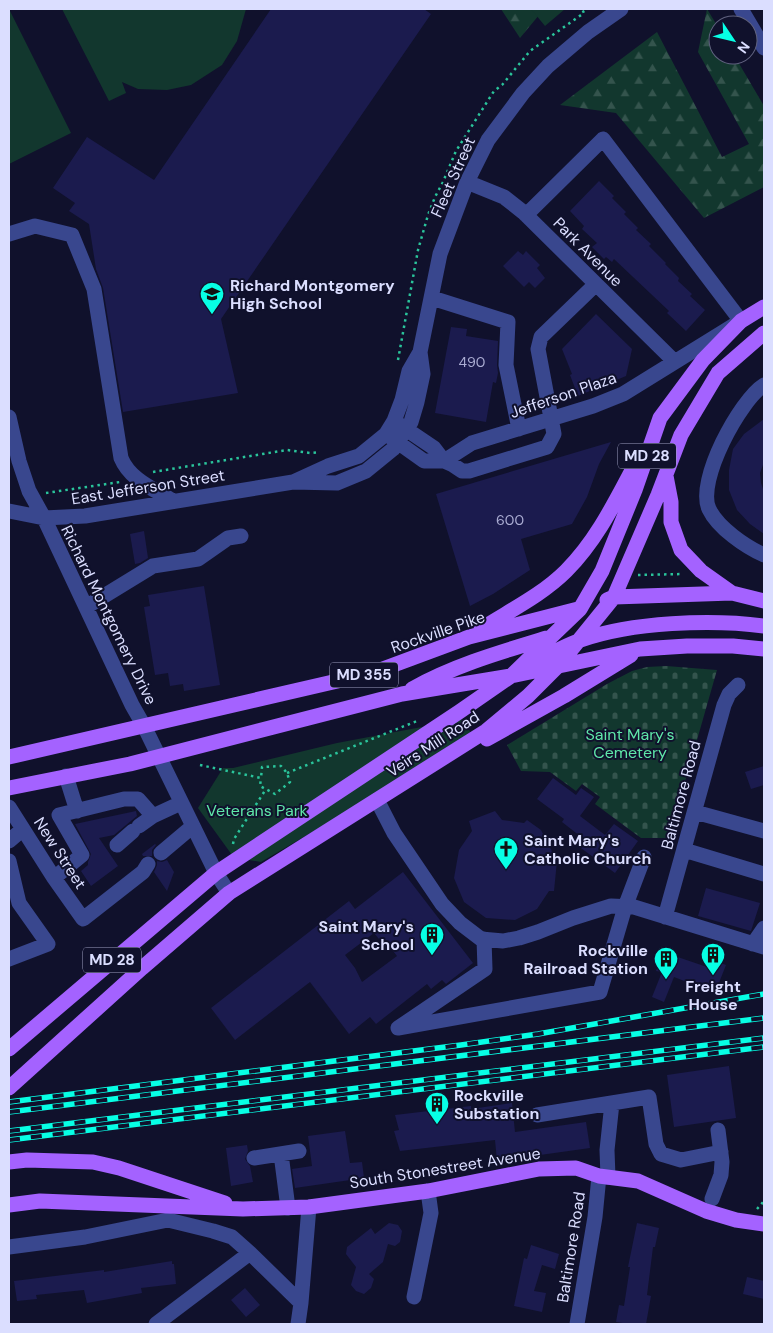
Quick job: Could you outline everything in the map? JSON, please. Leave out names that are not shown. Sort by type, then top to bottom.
[{"type":"main road","name":"MD 28","points":[[741,321],[764,307]]},
{"type":"main road","name":"Veirs Mill Road","points":[[9,1049],[216,873],[511,676],[580,609],[602,571],[635,490],[660,418],[702,360],[741,321]]},
{"type":"main road","name":"Veirs Mill Road","points":[[9,1088],[229,893],[486,732],[528,696],[558,666],[614,597],[666,475],[680,435],[718,373],[764,333]]},
{"type":"main road","points":[[469,637],[538,593],[560,576],[586,549],[606,518],[660,418]]},
{"type":"main road","points":[[666,475],[671,522],[682,550],[701,571],[732,593]]},
{"type":"main road","name":"Rockville Pike","points":[[9,757],[372,673],[469,637],[580,609],[614,597],[732,593],[764,601]]},
{"type":"main road","points":[[402,694],[430,679],[488,656],[551,637],[588,616],[614,597]]},
{"type":"main road","points":[[511,676],[557,650],[581,640],[618,629],[666,624],[738,623],[764,626]]},
{"type":"main road","name":"MD 355","points":[[9,788],[130,764],[402,694],[511,676],[640,649],[733,646],[764,649]]},
{"type":"main road","points":[[429,767],[512,726],[640,649]]},
{"type":"main road","points":[[9,1162],[36,1160],[93,1162],[119,1168],[243,1209]]},
{"type":"main road","name":"South Stonestreet Avenue","points":[[9,1206],[40,1201],[243,1209],[308,1207],[428,1191],[539,1169],[576,1168],[604,1176],[638,1181],[706,1211],[736,1220],[764,1224]]},
{"type":"street","name":"Fleet Street","points":[[400,425],[417,402],[423,374],[420,352],[440,254],[467,182],[488,140],[523,93],[548,66],[588,32],[621,9]]},
{"type":"street","points":[[741,9],[764,48]]},
{"type":"street","points":[[526,215],[603,139],[741,321]]},
{"type":"street","name":"Park Avenue","points":[[467,182],[504,197],[526,215],[674,362]]},
{"type":"street","points":[[9,234],[36,226],[72,235],[94,289],[121,458],[125,468],[134,477],[174,501]]},
{"type":"street","points":[[391,439],[424,460],[444,461],[453,464],[462,471],[469,471],[547,447],[552,441],[554,434],[538,349],[541,336],[596,284]]},
{"type":"street","points":[[432,298],[508,322],[506,365],[519,429]]},
{"type":"street","name":"Jefferson Plaza","points":[[444,461],[472,443],[593,406],[623,394],[741,321]]},
{"type":"street","points":[[764,384],[757,389],[736,417],[715,459],[706,492],[709,509],[724,528],[751,549],[764,555]]},
{"type":"street","name":"Richard Montgomery Drive","points":[[9,417],[19,462],[29,491],[44,518],[132,705],[216,873],[229,893]]},
{"type":"street","points":[[400,425],[434,448],[444,461]]},
{"type":"street","name":"East Jefferson Street","points":[[9,511],[44,518],[85,516],[293,482],[328,466],[359,456],[391,439],[400,425]]},
{"type":"street","points":[[86,607],[154,566],[198,559],[228,538],[241,536]]},
{"type":"street","name":"Baltimore Road","points":[[665,917],[724,705],[729,694],[738,685]]},
{"type":"street","points":[[66,776],[77,811]]},
{"type":"street","points":[[54,878],[82,855],[59,815],[124,799],[138,799],[153,816]]},
{"type":"street","points":[[377,800],[394,833],[442,904],[460,923],[484,940],[503,941],[519,938],[611,906],[634,908],[759,946],[764,928]]},
{"type":"street","points":[[117,845],[153,816],[181,803]]},
{"type":"street","name":"New Street","points":[[9,807],[54,878],[83,919],[143,872],[148,864]]},
{"type":"street","points":[[695,812],[764,831]]},
{"type":"street","points":[[161,853],[193,826]]},
{"type":"street","points":[[9,841],[23,829]]},
{"type":"street","points":[[684,850],[764,874]]},
{"type":"street","points":[[484,940],[486,969],[398,1028],[600,992],[625,907],[644,858]]},
{"type":"street","points":[[9,862],[19,903],[48,944],[9,959]]},
{"type":"street","points":[[537,1115],[649,1097],[656,1144],[661,1154],[681,1160],[721,1152]]},
{"type":"street","name":"Baltimore Road","points":[[577,1324],[604,1176],[612,1103]]},
{"type":"street","points":[[712,1199],[721,1175],[721,1152],[718,1130]]},
{"type":"street","points":[[254,1158],[299,1151]]},
{"type":"street","points":[[281,1154],[288,1208]]},
{"type":"street","points":[[414,1297],[431,1213],[428,1191]]},
{"type":"street","points":[[298,1324],[302,1303],[308,1207]]},
{"type":"street","points":[[9,1248],[85,1237],[168,1220],[232,1237],[302,1303]]},
{"type":"street","points":[[156,1324],[250,1253]]},
{"type":"path","points":[[397,366],[418,250],[435,197],[456,151],[494,91],[502,85],[525,56],[584,13],[582,9]]},
{"type":"path","points":[[152,472],[287,450],[310,453],[326,451]]},
{"type":"path","points":[[44,493],[124,482]]},
{"type":"path","points":[[636,576],[687,574]]},
{"type":"path","points":[[287,773],[422,719]]},
{"type":"path","points":[[200,765],[262,778]]},
{"type":"path","points":[[280,766],[287,773],[290,782],[275,794],[260,786],[262,767],[280,766]]},
{"type":"path","points":[[233,844],[234,838],[266,790]]},
{"type":"path","points":[[757,1209],[764,1201]]},
{"type":"green space","points":[[9,9],[71,133],[9,164]]},
{"type":"green space","points":[[62,9],[246,9],[237,41],[222,65],[191,85],[167,90],[138,89],[122,82],[126,93],[109,101]]},
{"type":"green space","points":[[501,9],[544,9],[520,38]]},
{"type":"green space","points":[[531,9],[565,9],[545,26]]},
{"type":"green space","points":[[707,9],[711,15],[708,15],[708,65],[740,65],[764,106],[764,187],[704,218],[616,113],[560,105],[657,32],[722,157],[749,144],[698,52]]},
{"type":"green space","name":"Saint Mary's Cemetery","points":[[666,666],[717,670],[669,838],[641,838],[595,804],[600,797],[582,784],[576,791],[550,772],[521,771],[507,745],[607,684],[632,671],[647,667]]},
{"type":"green space","name":"Veterans Park","points":[[464,719],[471,734],[379,793],[261,862],[231,857],[232,855],[198,808],[223,768],[233,768],[337,743]]},
{"type":"building","points":[[271,9],[424,9],[431,14],[221,319],[238,393],[123,412],[103,288],[96,269],[89,224],[69,211],[75,203],[53,188],[87,137],[154,180]]},
{"type":"building","points":[[599,181],[614,196],[612,198],[626,212],[624,214],[638,228],[636,230],[651,244],[649,246],[679,278],[678,281],[692,294],[690,296],[705,310],[686,331],[667,313],[669,311],[614,259],[612,262],[606,257],[604,259],[592,247],[597,243],[582,229],[584,226],[570,211]]},
{"type":"building","points":[[518,251],[523,255],[526,251],[540,265],[537,268],[545,278],[535,288],[529,282],[524,287],[503,266]]},
{"type":"building","points":[[596,314],[632,349],[626,376],[578,396],[562,349]]},
{"type":"building","points":[[451,327],[467,329],[466,336],[498,341],[498,373],[496,383],[493,382],[486,422],[435,413]]},
{"type":"building","points":[[764,419],[764,462],[760,473],[764,492],[764,534],[750,524],[737,510],[729,490],[729,470],[733,449],[744,434]]},
{"type":"building","points":[[611,442],[599,464],[587,497],[572,524],[521,539],[530,570],[493,594],[470,606],[436,494]]},
{"type":"building","points":[[144,531],[148,558],[135,564],[130,534]]},
{"type":"building","points":[[204,586],[220,685],[184,691],[183,684],[170,686],[168,673],[155,675],[144,607],[150,606],[148,595]]},
{"type":"building","points":[[764,766],[764,785],[751,789],[745,772]]},
{"type":"building","points":[[553,778],[576,795],[581,788],[594,797],[580,816],[605,835],[614,824],[638,841],[615,873],[574,843],[580,836],[562,822],[564,819],[537,799]]},
{"type":"building","points":[[136,811],[137,816],[114,835],[99,838],[118,866],[91,886],[81,871],[88,865],[91,854],[75,824]]},
{"type":"building","name":"Saint Mary's Catholic Church","points":[[495,811],[502,820],[524,823],[527,820],[541,830],[557,861],[554,891],[549,891],[537,909],[515,920],[486,918],[464,902],[454,878],[459,850],[472,831],[469,821]]},
{"type":"building","points":[[155,844],[152,856],[143,856],[142,854]]},
{"type":"building","points":[[167,860],[174,872],[167,891],[154,872],[157,861]]},
{"type":"building","name":"Saint Mary's School","points":[[403,872],[473,963],[446,984],[442,980],[431,989],[427,984],[376,1024],[370,1017],[349,1034],[310,982],[235,1040],[211,1008],[349,901],[355,909]],"holes":[[[374,933],[379,939],[382,937],[397,956],[362,982],[355,968],[345,955]]]},
{"type":"building","points":[[706,888],[760,903],[751,931],[698,916]]},
{"type":"building","name":"Rockville Railroad Station","points":[[663,952],[707,967],[710,959],[726,965],[715,993],[674,977],[664,1002],[652,997],[662,972],[656,971]]},
{"type":"building","points":[[729,1066],[736,1118],[674,1127],[667,1075]]},
{"type":"building","points":[[512,1103],[515,1132],[586,1122],[590,1148],[497,1161],[495,1140],[400,1151],[394,1131],[399,1130],[395,1115],[471,1106],[471,1109]]},
{"type":"building","points":[[345,1131],[350,1163],[362,1162],[364,1178],[295,1188],[292,1169],[312,1166],[308,1136]]},
{"type":"building","points":[[247,1145],[248,1151],[245,1159],[250,1166],[253,1182],[231,1186],[226,1148]]},
{"type":"building","points":[[389,1223],[398,1225],[402,1231],[400,1242],[395,1246],[388,1244],[383,1262],[369,1274],[374,1279],[371,1288],[364,1294],[356,1291],[351,1285],[356,1267],[346,1254],[347,1247],[371,1228],[375,1234]]},
{"type":"building","points":[[637,1223],[659,1228],[655,1247],[653,1247],[647,1295],[651,1296],[646,1324],[616,1322],[619,1305],[624,1306],[630,1267],[628,1267]]},
{"type":"building","points":[[531,1245],[559,1254],[555,1269],[542,1265],[534,1291],[546,1293],[542,1312],[514,1306],[524,1258],[527,1259]]},
{"type":"building","points":[[172,1261],[176,1284],[141,1288],[142,1293],[87,1303],[84,1290],[36,1295],[37,1299],[17,1301],[14,1281],[104,1270],[104,1272]]},
{"type":"building","points":[[747,1277],[764,1281],[764,1299],[743,1294]]},
{"type":"building","points":[[245,1288],[260,1305],[246,1317],[231,1300]]},
{"type":"railway","points":[[9,1102],[538,1034],[764,994]]},
{"type":"railway","points":[[9,1112],[764,1018]]},
{"type":"railway","points":[[9,1131],[764,1038]]},
{"type":"railway","points":[[9,1140],[764,1047]]},
{"type":"place","name":"Richard Montgomery High School","points":[[212,315]]},
{"type":"place","name":"Saint Mary's Catholic Church","points":[[506,870]]},
{"type":"place","name":"Saint Mary's School","points":[[432,956]]},
{"type":"place","name":"Freight House","points":[[713,976]]},
{"type":"place","name":"Rockville Railroad Station","points":[[666,980]]},
{"type":"place","name":"Rockville Substation","points":[[437,1125]]}]
